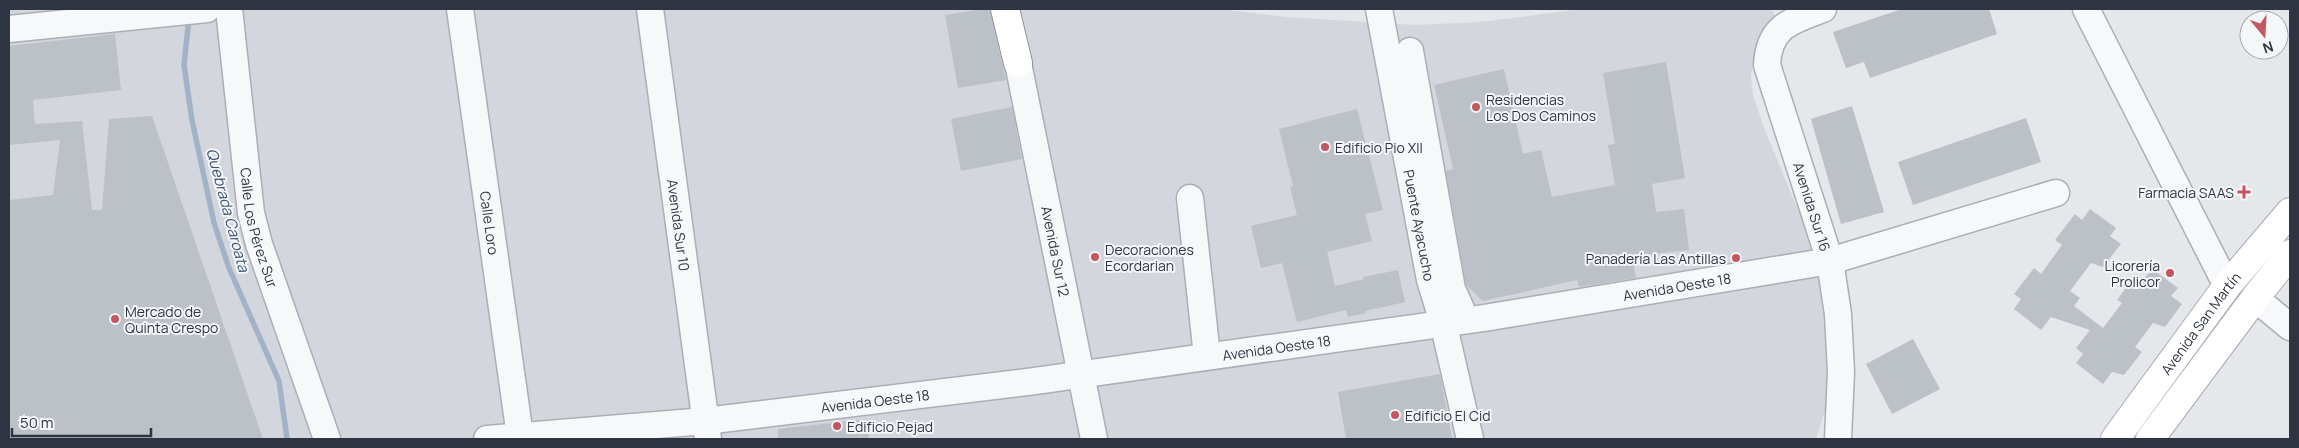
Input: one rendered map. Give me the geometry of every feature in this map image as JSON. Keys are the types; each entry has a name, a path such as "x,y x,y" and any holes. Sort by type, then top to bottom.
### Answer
{"main road":[{"path":"1005,9 1018,63"},
{"name":"Avenida San Martín","path":"2115,439 2227,286 2290,212"},
{"name":"Avenida San Martín","path":"2150,439 2290,254"}],"street":[{"path":"9,28 71,15 167,14 206,9"},
{"name":"Calle Los Pérez Sur","path":"229,9 251,213 259,244 327,439"},
{"name":"Calle Loro","path":"460,9 520,436"},
{"name":"Avenida Sur 10","path":"650,9 707,430"},
{"name":"Puente Ayacucho","path":"1379,9 1430,280 1455,321"},
{"name":"Avenida Sur 16","path":"1823,9 1796,19 1782,28 1774,37 1768,49 1767,65 1830,260 1838,314 1841,372 1838,439"},
{"path":"2086,9 2227,286"},
{"path":"1410,51 1452,289 1470,439"},
{"name":"Avenida Sur 12","path":"1018,63 1094,439"},
{"name":"Avenida Oeste 18","path":"487,439 520,436 707,430 1455,321 1830,260 2056,193"},
{"path":"1190,198 1207,356"},
{"path":"2255,298 2290,327"}],"shaded area":[{"path":"9,9 1220,9 1286,17 1415,25 1480,22 1582,9 1772,9 1775,17 1769,25 1753,64 1751,77 1753,95 1764,128 1806,229 1822,277 1838,370 1816,439 9,439"}],"building":[{"path":"990,9 1006,80 958,88 945,15"},
{"path":"1902,9 1989,9 1997,34 1870,78 1864,62 1846,68 1833,32"},
{"name":"Mercado de Quinta Crespo","path":"115,34 121,90 33,100 35,124 82,121 92,210 102,210 109,119 152,116 263,439 9,439 9,200 53,195 60,140 9,145 9,46"},
{"path":"1666,62 1685,178 1652,184 1656,212 1684,209 1689,250 1632,256 1636,278 1579,287 1577,280 1483,301 1466,285 1446,171 1453,169 1434,85 1504,69 1523,154 1541,150 1552,197 1615,185 1608,145 1615,144 1603,73"},
{"path":"1852,106 1884,212 1841,224 1811,119"},
{"path":"1012,107 1022,159 961,171 951,119"},
{"path":"1357,109 1383,210 1365,214 1372,241 1327,252 1335,286 1364,279 1363,277 1398,270 1405,302 1348,317 1346,310 1297,322 1282,263 1261,268 1251,226 1297,215 1290,187 1293,186 1279,129"},
{"path":"2026,118 2041,162 1913,205 1898,162"},
{"path":"2090,209 2116,228 2110,236 2121,244 2103,267 2091,263 2070,291 2080,298 2074,306 2103,328 2122,303 2117,300 2136,274 2144,279 2152,269 2178,288 2171,296 2182,304 2165,327 2153,323 2135,347 2142,352 2124,375 2112,372 2103,384 2076,363 2083,354 2076,348 2090,330 2051,317 2041,330 2014,309 2021,299 2014,294 2034,268 2041,274 2062,245 2055,240 2075,214 2082,220"},
{"path":"1913,339 1940,389 1892,414 1866,364"},
{"name":"Edificio El Cid","path":"1440,374 1452,439 1346,439 1338,392"},
{"name":"Edificio Pejad","path":"867,419 869,439 778,439 778,429"}],"waterway":[{"name":"Quebrada Caroata","path":"189,18 184,65 192,120 214,223 229,268 279,381 287,439"}],"place":[{"name":"Residencias Los Dos Caminos","path":"1476,107"},
{"name":"Edificio Pio XII","path":"1325,147"},
{"name":"Farmacia SAAS","path":"2244,192"},
{"name":"Decoraciones Ecordarian","path":"1095,257"},
{"name":"Panadería Las Antillas","path":"1736,258"},
{"name":"Licorería Prolicor","path":"2170,273"},
{"name":"Mercado de Quinta Crespo","path":"115,319"},
{"name":"Edificio El Cid","path":"1395,415"},
{"name":"Edificio Pejad","path":"837,426"}]}
